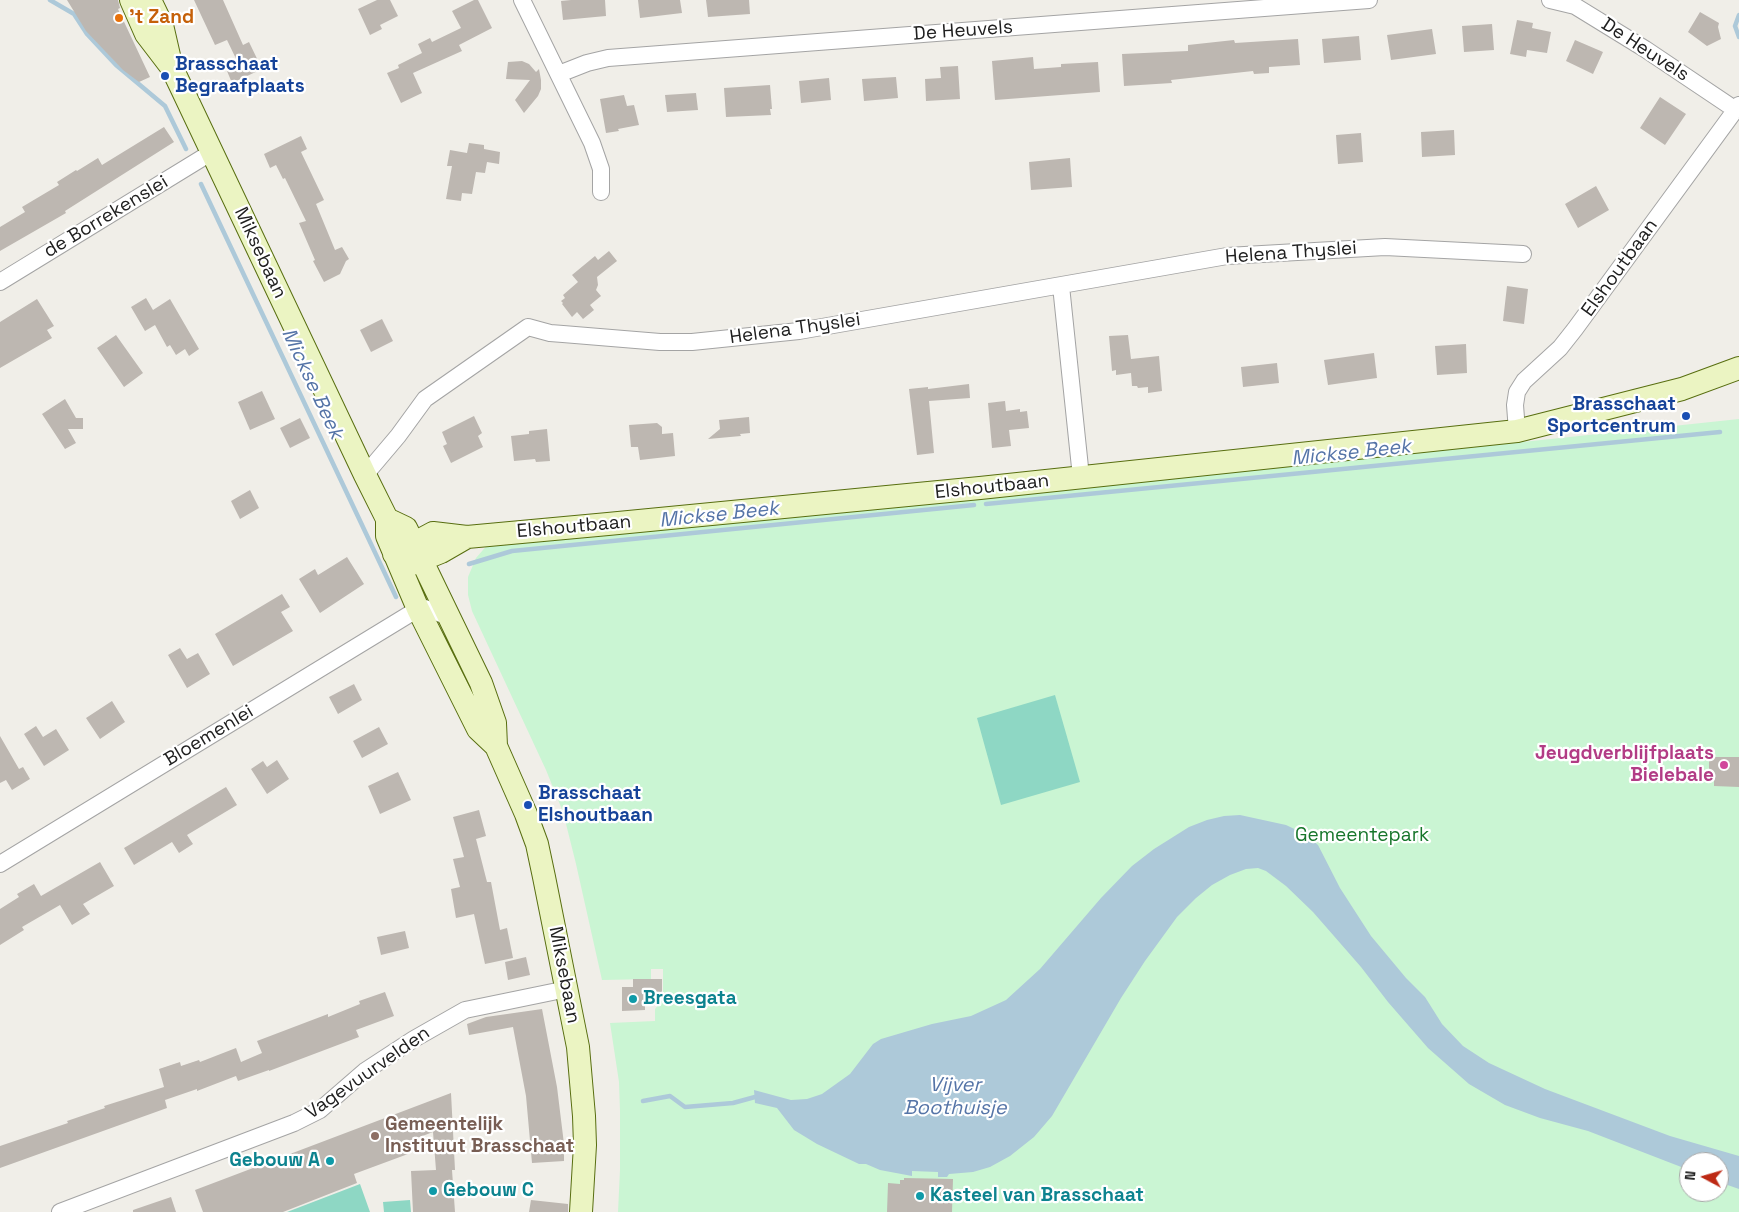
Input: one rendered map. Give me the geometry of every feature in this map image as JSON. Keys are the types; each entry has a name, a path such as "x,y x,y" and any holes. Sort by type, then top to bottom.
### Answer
{"main road":[{"name":"Miksebaan","path":"141,2 146,34 172,68 364,476 387,519 387,536 408,556 449,617 481,683 486,726"},
{"name":"Elshoutbaan","path":"408,556 441,552 468,537 1081,478 1517,431 1682,389 1739,368"},
{"name":"Elshoutbaan","path":"1517,431 1546,433 1588,427 1648,412 1739,384"},
{"name":"Miksebaan","path":"408,556 418,608 486,726 526,814 537,844 578,1047 585,1145 581,1212"}],"street":[{"path":"522,0 592,144 601,169 601,192"},
{"name":"De Heuvels","path":"559,74 587,63 608,58 1369,0"},
{"name":"De Heuvels","path":"1550,0 1575,6 1737,107"},
{"name":"Elshoutbaan","path":"1517,431 1515,405 1517,392 1524,381 1560,348 1575,329 1737,107"},
{"name":"de Borrekenslei","path":"0,282 212,152"},
{"name":"Helena Thyslei","path":"364,476 425,400 528,327 557,334 660,342 692,342 800,331 1227,256 1385,247 1523,254"},
{"path":"1061,286 1081,478"},
{"path":"418,608 425,608 449,617"},
{"name":"Bloemenlei","path":"0,864 418,608"},
{"name":"Vagevuurvelden","path":"60,1212 294,1123 320,1110 365,1071 414,1039 465,1010 567,989"}],"green space":[{"name":"Gemeentepark","path":"1739,419 1739,1212 618,1212 620,1170 619,1082 610,1023 655,1021 655,1009 663,999 663,969 651,969 651,979 602,980 563,812 546,770 472,611 468,595 468,577 476,558 489,543 1419,453"},
{"path":"1055,695 1080,782 1001,805 977,718"},
{"path":"360,1184 370,1212 287,1212"},
{"path":"410,1200 411,1212 384,1212 383,1202"}],"water":[{"name":"Vijver Boothuisje","path":"1240,815 1286,825 1305,834 1318,845 1340,888 1371,936 1406,978 1425,997 1442,1024 1463,1046 1489,1063 1545,1089 1670,1136 1725,1152 1679,1152 1679,1166 1588,1131 1540,1118 1505,1105 1469,1084 1428,1048 1313,912 1286,886 1266,871 1258,868 1246,869 1212,885 1177,917 1121,998 1052,1116 1034,1137 1010,1156 990,1167 973,1172 949,1174 947,1177 938,1177 938,1172 912,1171 912,1176 880,1170 866,1164 859,1164 817,1144 794,1130 777,1108 755,1103 754,1090 791,1100 807,1099 822,1094 850,1074 873,1044 881,1039 932,1024 971,1016 1006,1000 1040,969 1101,898 1132,866 1154,849 1189,827 1224,816"},
{"name":"Vijver Boothuisje","path":"1729,1153 1739,1156 1739,1189 1729,1186"}],"building":[{"path":"67,0 118,0 120,8 118,9 150,77 139,82 123,70 86,31"},
{"path":"194,0 223,0 243,45 249,42 262,69 232,83 227,71 239,65 227,40 215,45"},
{"path":"377,0 390,0 398,16 380,25 382,29 370,35 358,9"},
{"path":"474,0 478,0 492,28 459,45 462,51 413,73 422,93 401,103 387,73 399,68 398,65 422,53 418,44 430,38 432,42 461,28 452,11"},
{"path":"605,0 606,16 563,20 561,1"},
{"path":"638,0 680,0 682,13 640,18"},
{"path":"706,0 749,0 750,14 708,17"},
{"path":"1700,12 1719,23 1721,39 1707,46 1688,32"},
{"path":"1517,20 1533,23 1532,28 1551,32 1547,53 1527,50 1526,57 1510,54"},
{"path":"1492,24 1494,50 1464,52 1462,26"},
{"path":"1432,29 1436,54 1391,60 1387,35"},
{"path":"1359,36 1361,60 1324,63 1322,39"},
{"path":"1298,39 1300,65 1269,67 1269,73 1254,74 1253,71 1171,80 1172,83 1124,86 1122,54 1188,51 1188,45 1234,40 1235,43"},
{"path":"1575,40 1603,52 1593,74 1566,61"},
{"path":"1033,57 1034,69 1061,67 1061,64 1098,62 1100,92 995,100 992,61"},
{"path":"522,61 529,64 536,72 539,69 541,80 541,89 538,96 524,113 515,100 530,80 506,79 508,62"},
{"path":"958,66 960,99 926,101 925,79 941,78 940,67"},
{"path":"896,77 898,98 864,101 862,79"},
{"path":"829,78 831,100 801,103 799,81"},
{"path":"770,85 771,115 726,117 724,88"},
{"path":"696,93 698,110 667,112 665,95"},
{"path":"624,95 627,106 634,105 639,125 606,133 600,99"},
{"path":"1660,97 1686,114 1665,145 1640,128"},
{"path":"164,127 174,142 65,211 66,213 0,251 0,227 25,212 22,207 59,185 57,182 76,170 98,158 102,165"},
{"path":"1454,130 1455,155 1422,157 1421,132"},
{"path":"1361,133 1363,162 1338,164 1336,135"},
{"path":"301,136 307,149 301,152 324,200 316,204 335,250 342,247 349,259 346,261 340,274 324,282 313,261 315,260 299,223 306,221 285,178 283,179 276,165 270,168 264,154"},
{"path":"469,143 484,145 484,149 500,152 499,164 487,162 485,173 476,172 472,194 462,193 461,201 446,199 452,166 447,166 450,150 467,153"},
{"path":"1070,158 1072,187 1031,190 1029,162"},
{"path":"1596,186 1609,210 1578,228 1565,204"},
{"path":"609,251 617,261 597,277 598,285 596,290 601,296 590,305 594,310 583,319 577,312 572,317 561,301 565,298 563,295 578,282 572,275 595,256 598,260"},
{"path":"1507,286 1528,289 1524,324 1503,321"},
{"path":"146,298 153,310 170,299 199,349 189,356 185,349 176,355 170,345 167,347 155,325 145,331 131,307"},
{"path":"37,299 54,326 47,330 52,338 0,368 0,322"},
{"path":"382,319 393,341 371,352 360,330"},
{"path":"116,335 143,373 124,387 97,348"},
{"path":"1128,335 1131,359 1159,356 1162,391 1148,393 1148,387 1138,388 1137,386 1132,386 1131,373 1116,375 1116,370 1112,371 1109,336"},
{"path":"1466,344 1467,373 1437,375 1435,346"},
{"path":"1374,353 1377,378 1328,385 1324,360"},
{"path":"1277,363 1279,383 1243,387 1241,367"},
{"path":"969,384 970,398 929,401 934,453 917,455 909,389 928,387 928,389"},
{"path":"262,391 275,419 250,430 238,402"},
{"path":"65,399 76,418 83,418 83,429 68,429 76,443 65,449 42,414"},
{"path":"1005,401 1006,411 1020,409 1020,412 1027,411 1029,428 1009,430 1011,446 992,448 988,403"},
{"path":"474,416 482,433 478,436 483,447 451,463 443,446 447,444 442,432"},
{"path":"749,417 750,433 740,434 741,436 708,439 720,429 719,420"},
{"path":"300,418 310,438 290,448 280,428"},
{"path":"657,423 662,427 662,434 673,433 675,456 640,460 638,447 631,447 629,425"},
{"path":"547,429 550,461 536,462 535,459 514,461 511,436"},
{"path":"250,490 259,508 240,519 231,501"},
{"path":"347,557 364,584 320,613 299,579 315,569 318,575"},
{"path":"282,594 290,607 281,612 293,631 233,666 215,634"},
{"path":"180,648 187,659 198,653 210,674 187,688 168,655"},
{"path":"354,684 362,700 338,714 329,697"},
{"path":"112,701 125,722 100,739 86,718"},
{"path":"36,726 43,737 56,729 69,750 44,766 24,734"},
{"path":"379,727 388,744 362,758 353,741"},
{"path":"0,736 19,769 23,767 30,779 12,790 6,780 0,783"},
{"name":"Jeugdverblijfplaats Bielebale","path":"1709,757 1739,757 1739,787 1714,786 1714,772 1709,772"},
{"path":"277,760 289,779 267,794 251,769 263,761 267,767"},
{"path":"398,772 411,800 380,814 368,786"},
{"path":"226,787 237,805 187,835 193,844 179,853 172,842 134,865 124,848"},
{"path":"479,810 486,836 476,839 487,882 491,882 500,930 507,928 513,958 485,964 474,914 456,918 451,889 460,887 453,859 464,857 453,817"},
{"path":"100,862 114,886 83,904 90,914 72,925 60,905 22,927 24,930 0,945 0,909 19,897 17,894 34,884 41,896"},
{"path":"405,931 409,948 381,955 377,937"},
{"path":"526,957 530,975 508,980 505,962"},
{"name":"Breesgata","path":"633,979 662,979 662,999 645,999 645,1010 622,1011 622,987 633,987"},
{"path":"385,992 394,1016 356,1030 359,1037 269,1071 238,1081 236,1076 197,1091 197,1089 165,1100 167,1108 0,1168 0,1146 68,1123 67,1121 105,1108 104,1106 164,1087 159,1069 180,1062 181,1066 199,1060 200,1062 236,1048 241,1062 262,1053 257,1041 328,1014 328,1017 360,1004 359,1001"},
{"path":"542,1009 557,1087 564,1144 564,1161 532,1163 526,1096 513,1027 469,1035 467,1024 486,1017"},
{"name":"Gebouw A","path":"451,1093 455,1170 452,1170 455,1212 413,1212 411,1171 436,1170 433,1132 404,1143 408,1154 354,1174 357,1183 283,1212 203,1212 195,1190"},
{"name":"Kasteel van Brasschaat","path":"904,1178 953,1179 952,1212 887,1212 888,1183 900,1184 900,1180 904,1180"},
{"path":"171,1197 176,1212 133,1212 133,1210"},
{"path":"531,1200 568,1204 568,1212 529,1212"}],"waterway":[{"name":"Mickse Beek","path":"50,0 74,14 87,34 116,65 165,106 186,149"},
{"path":"1739,15 1735,26 1739,37"},
{"name":"Mickse Beek","path":"201,184 396,597"},
{"name":"Mickse Beek","path":"986,504 1720,432"},
{"name":"Mickse Beek","path":"469,564 512,551 974,505"},
{"path":"643,1101 670,1096 685,1107 733,1103 755,1097"}],"place":[{"name":"'t Zand","path":"119,18"},
{"name":"Brasschaat Begraafplaats","path":"165,76"},
{"name":"Brasschaat Sportcentrum","path":"1686,416"},
{"name":"Jeugdverblijfplaats Bielebale","path":"1724,765"},
{"name":"Brasschaat Elshoutbaan","path":"528,805"},
{"name":"Breesgata","path":"633,999"},
{"name":"Gemeentelijk Instituut Brasschaat","path":"375,1136"},
{"name":"Gebouw A","path":"330,1161"},
{"name":"Gebouw C","path":"433,1191"},
{"name":"Kasteel van Brasschaat","path":"920,1196"}]}
